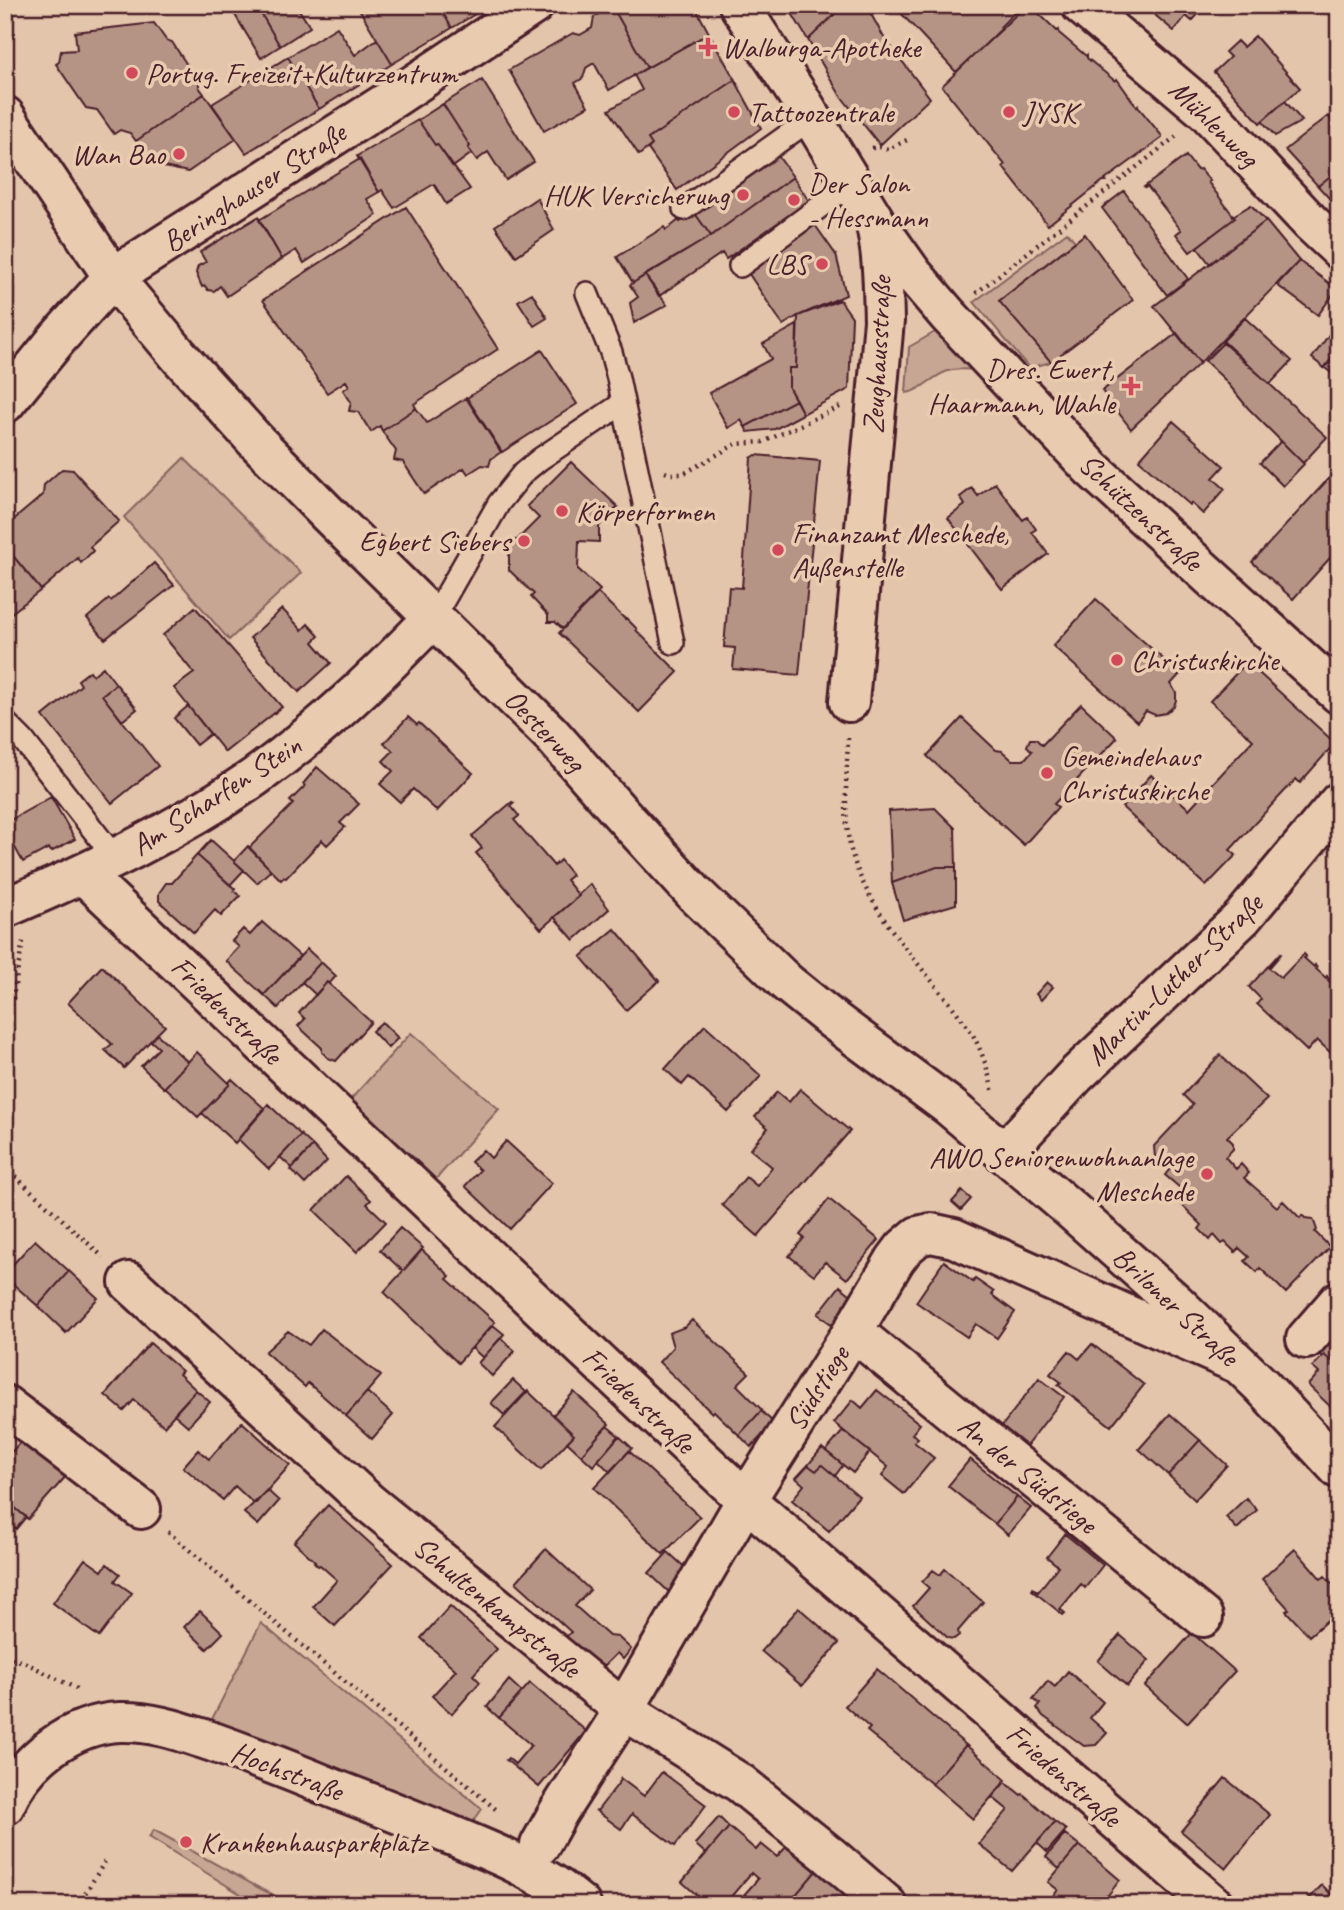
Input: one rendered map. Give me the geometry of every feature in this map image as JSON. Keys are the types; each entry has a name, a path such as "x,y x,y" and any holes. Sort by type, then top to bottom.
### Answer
{"street":[{"name":"Beringhauser Straße","path":"5,403 113,277 534,5"},
{"name":"Zeughausstraße","path":"739,5 875,221 882,261 884,321 849,702"},
{"name":"Mühlenweg","path":"1081,5 1207,112 1311,223 1339,249"},
{"name":"Oesterweg","path":"5,116 113,277 256,441 551,734 647,842 742,941 787,983 948,1106 1004,1153"},
{"name":"Schützenstraße","path":"875,221 905,264 947,314 1093,470 1339,694"},
{"name":"Am Scharfen Stein","path":"17,903 100,866 188,819 256,776 342,708 433,617"},
{"name":"Martin-Luther-Straße","path":"1004,1153 1075,1076 1242,918 1339,802"},
{"name":"Friedenstraße","path":"100,866 516,1284 746,1500 1214,1905"},
{"name":"Briloner Straße","path":"1004,1153 1175,1302 1241,1365 1339,1469"},
{"name":"Südstiege","path":"540,1845 624,1710 746,1500 904,1248 918,1236 930,1233 954,1238 1241,1365"},
{"name":"Schultenkampstraße","path":"129,1282 368,1502 624,1710 740,1783 887,1905"},
{"path":"1306,1339 1339,1301"},
{"name":"An der Südstiege","path":"853,1331 1203,1618"},
{"path":"5,1405 141,1509"},
{"name":"Hochstraße","path":"5,1805 31,1765 57,1744 79,1733 100,1725 119,1722 163,1726 248,1754 491,1851 538,1874 581,1905"}],"lane":[{"path":"684,208 812,118"},
{"path":"740,267 852,183"},
{"path":"587,293 611,352 673,643"},
{"path":"433,617 511,486 540,459 623,403"},
{"path":"5,722 23,740 100,866"}],"path":[{"path":"947,314 1207,112"},
{"path":"1020,248 1025,254"},
{"path":"683,474 736,444 763,442 842,407 877,398"},
{"path":"849,702 846,810 849,838 857,865 869,894 886,920 965,1023 982,1053 990,1075 1004,1153"},
{"path":"5,1040 17,903"},
{"path":"5,1167 129,1282"},
{"path":"141,1509 459,1780 540,1845"},
{"path":"5,1656 26,1663 84,1692"},
{"path":"78,1905 107,1858"}],"shaded area":[{"path":"1067,232 1075,241 999,301 1051,362 1029,368 974,302"},
{"path":"944,327 981,370 959,369 946,372 906,393 909,347"},
{"path":"184,458 301,573 229,640 124,517"},
{"path":"411,1033 499,1109 436,1179 351,1099"},
{"path":"261,1623 482,1809 466,1832 209,1725"},
{"path":"154,1830 290,1905 258,1905 149,1837"}],"building":[{"path":"229,5 256,5 280,46 261,58"},
{"path":"256,5 296,5 310,27 280,46"},
{"path":"364,5 438,5 452,28 392,64 359,9"},
{"path":"438,5 490,5 452,28"},
{"path":"694,5 709,33 647,68 612,6"},
{"path":"787,5 844,5 808,40"},
{"path":"844,5 866,5 883,36 930,98 880,145 840,95 808,40"},
{"path":"902,5 1022,5 1000,27 1002,29 956,72 898,10"},
{"path":"1026,5 1030,5 1115,81 1117,79 1162,136 1048,225 1003,167 1005,165 942,86"},
{"path":"1143,5 1195,5 1202,10 1192,21 1186,16 1174,31"},
{"path":"612,6 647,68 609,90 594,63 586,68 583,78 575,83 588,106 544,131 509,70 573,33 580,35 592,28 594,17"},
{"path":"154,23 166,40 172,42 204,94 136,141 130,133 120,130 114,134 97,110 86,108 56,64 61,51 77,50 75,32"},
{"path":"337,27 355,55 377,39 392,64 319,109 288,57"},
{"path":"709,33 735,80 648,139 652,145 639,155 609,110 642,90 634,75"},
{"path":"1255,36 1300,88 1260,123 1214,72 1230,57 1225,52 1237,41 1243,47"},
{"path":"288,57 319,109 246,153 212,104"},
{"path":"482,80 534,162 506,180 488,152 477,160 443,104"},
{"path":"735,80 761,128 677,190 648,149 652,145 648,139"},
{"path":"204,94 236,139 188,172 159,166 155,159 146,158 136,141"},
{"path":"1285,101 1302,121 1275,136 1262,121"},
{"path":"443,104 472,153 453,167 418,120"},
{"path":"1328,116 1339,128 1339,169 1318,186 1285,150"},
{"path":"418,120 470,189 446,204 434,184 394,208 382,190 379,192 357,156"},
{"name":"HUK Versicherung","path":"776,153 793,177 711,236 694,212"},
{"path":"1186,156 1210,181 1208,182 1235,218 1190,252 1176,234 1181,230 1147,186 1144,187"},
{"path":"360,159 379,192 367,199 377,215 304,263 296,250 282,259 259,220"},
{"path":"1339,169 1339,209 1318,186"},
{"path":"793,177 809,201 726,259 722,253 659,296 645,275 711,236"},
{"path":"1124,191 1188,279 1167,295 1102,208"},
{"path":"537,198 554,230 516,256 495,226"},
{"path":"1251,205 1266,221 1210,264 1197,247 1235,218 1233,216"},
{"path":"406,207 498,349 414,404 416,408 382,431 380,426 371,432 358,412 349,411 351,402 343,390 349,386 346,381 327,393 263,300"},
{"path":"694,212 711,236 633,283 617,257 664,227 666,230"},
{"path":"258,217 282,259 227,296 220,286 214,291 202,287 196,273 198,266 206,262 200,252"},
{"path":"1266,221 1299,261 1200,363 1154,306"},
{"path":"815,225 836,255 846,295 783,325 747,271"},
{"path":"1085,234 1133,300 1051,362 999,301"},
{"path":"1299,261 1337,289 1318,315 1277,285"},
{"path":"645,275 667,305 634,323 630,303 638,297 630,285"},
{"path":"532,293 547,318 534,326 518,301"},
{"path":"840,300 852,317 849,389 803,414 789,388 789,368 796,368 798,316"},
{"path":"1245,318 1292,361 1270,384 1222,342"},
{"path":"797,325 796,368 789,368 789,388 796,400 745,427 741,420 728,428 709,393 771,359 763,344"},
{"path":"1331,332 1339,338 1339,349 1324,368 1312,358"},
{"path":"1177,333 1200,363 1131,429 1102,391"},
{"path":"1224,342 1327,437 1303,463 1205,361"},
{"path":"542,350 577,404 502,452 467,398"},
{"path":"1339,350 1339,377 1338,378 1325,368"},
{"path":"466,398 501,452 491,459 489,466 482,465 468,474 464,468 424,494 403,462 394,460 396,451 382,431 416,408 427,423"},
{"path":"796,400 803,414 775,429 748,432 745,427"},
{"path":"1173,421 1224,466 1213,478 1225,489 1203,514 1139,460"},
{"path":"1281,441 1304,464 1283,486 1260,463"},
{"name":"Finanzamt Meschede, Außenstelle","path":"756,455 820,461 799,675 733,669 735,648 724,647 729,587 742,588 751,458"},
{"path":"571,462 618,507 599,526 599,542 579,541 578,569 600,590 563,629 555,622 548,622 548,615 531,597 534,594 509,570 509,540 517,540 539,518 527,506"},
{"path":"62,469 73,470 119,521 90,547 93,551 81,563 78,558 41,590 5,546 5,527 43,495 44,485"},
{"path":"1332,475 1339,481 1339,548 1293,599 1252,562"},
{"path":"995,483 1023,520 1027,517 1036,529 1032,532 1048,554 1002,589 948,518 965,505 960,497 972,488 978,496"},
{"path":"5,546 41,590 5,618"},
{"path":"154,563 174,585 105,639 87,618"},
{"path":"598,593 678,672 639,712 559,633"},
{"name":"Christuskirche","path":"1096,599 1180,674 1171,684 1176,693 1174,706 1166,713 1155,715 1146,711 1137,722 1053,646"},
{"path":"195,607 282,707 225,752 174,688 194,673 163,635"},
{"path":"282,609 302,630 308,624 319,636 313,642 331,663 299,692 250,638"},
{"path":"1247,662 1335,743 1300,783 1296,779 1230,850 1236,855 1206,886 1122,807 1151,775 1189,809 1253,740 1210,701"},
{"path":"103,667 116,684 102,695 158,766 112,803 43,716 81,685 78,680 90,671 93,675"},
{"path":"116,684 137,709 122,721 102,695"},
{"path":"1081,704 1117,738 1054,804 1058,807 1024,845 927,756 962,718 996,750 1002,751 1012,760 1024,760 1032,751 1027,746 1030,739 1036,739 1042,745"},
{"path":"188,706 210,734 196,745 174,718"},
{"path":"408,717 417,725 419,723 473,773 437,811 413,789 400,802 380,784 393,771 383,761 393,751 384,743"},
{"path":"317,767 359,804 340,823 345,827 327,845 322,840 281,880 249,848 293,804 290,801 305,786 303,784"},
{"path":"51,797 75,839 51,852 49,848 23,862 5,830 5,823"},
{"path":"514,803 511,806 519,816 514,820 554,866 560,860 572,875 566,880 579,896 541,929 476,853 482,848 472,836"},
{"path":"935,808 955,828 956,867 937,867 892,883 889,811"},
{"path":"211,840 244,870 230,885 197,855"},
{"path":"248,846 271,870 257,883 234,861"},
{"path":"197,855 240,896 221,916 215,910 194,933 159,901 159,893 166,883 172,883"},
{"path":"937,867 956,867 956,904 903,920 892,883"},
{"path":"590,884 609,909 574,940 554,917"},
{"path":"262,922 300,956 264,995 226,961 239,947 232,941 243,929 250,935"},
{"path":"615,929 659,981 626,1010 581,957"},
{"path":"307,949 321,962 278,1008 264,995"},
{"path":"1280,953 1269,968 1281,978 1304,954 1304,958 1339,988 1339,1042 1330,1052 1317,1040 1307,1051 1257,1004 1261,999 1249,987"},
{"path":"321,962 336,976 316,995 302,982"},
{"path":"102,966 165,1026 124,1068 105,1050 112,1044 68,1003"},
{"path":"327,982 371,1022 336,1061 328,1058 322,1048 298,1026 305,1019 299,1013"},
{"path":"1047,982 1053,987 1041,1000 1036,994"},
{"path":"382,1022 398,1038 388,1048 372,1031"},
{"path":"705,1025 761,1076 728,1112 689,1077 682,1085 665,1069"},
{"path":"157,1034 188,1062 164,1088 141,1066 159,1048 151,1041"},
{"path":"197,1052 230,1084 198,1117 165,1087"},
{"name":"AWO Seniorenwohnanlage Meschede","path":"1220,1055 1267,1099 1227,1137 1233,1143 1233,1149 1225,1157 1236,1169 1241,1164 1249,1173 1244,1178 1277,1207 1283,1201 1300,1218 1302,1215 1313,1219 1317,1230 1315,1232 1330,1247 1286,1293 1260,1268 1257,1272 1245,1261 1249,1257 1239,1248 1235,1252 1214,1235 1210,1240 1199,1229 1202,1225 1180,1203 1191,1192 1184,1184 1180,1188 1165,1175 1169,1170 1155,1157 1154,1146 1193,1105 1183,1095"},
{"path":"232,1079 265,1109 235,1143 202,1113"},
{"path":"800,1089 850,1131 758,1236 722,1205 746,1177 757,1186 772,1167 750,1149 768,1128 755,1117 777,1092 789,1102"},
{"path":"268,1104 301,1135 269,1169 238,1139"},
{"path":"301,1135 313,1146 292,1168 280,1157"},
{"path":"506,1141 552,1183 510,1229 465,1186 480,1170 471,1162 483,1150 491,1158"},
{"path":"313,1146 327,1161 305,1184 291,1170"},
{"path":"346,1176 371,1200 367,1204 386,1222 357,1252 314,1210"},
{"path":"962,1191 971,1199 961,1210 952,1202"},
{"path":"829,1199 879,1240 847,1279 825,1262 814,1275 789,1256 804,1238 800,1235"},
{"path":"400,1228 423,1248 403,1271 380,1250"},
{"path":"35,1240 69,1271 38,1306 5,1277 5,1273"},
{"path":"422,1250 450,1276 447,1279 495,1322 458,1363 384,1292"},
{"path":"944,1261 973,1282 975,1279 994,1292 992,1295 1015,1312 997,1338 976,1324 967,1337 916,1302"},
{"path":"69,1271 98,1298 66,1333 38,1306"},
{"path":"840,1286 856,1299 834,1326 818,1314"},
{"path":"692,1320 749,1373 737,1385 762,1410 739,1435 659,1362 673,1347 669,1333 685,1327"},
{"path":"493,1325 504,1334 483,1358 472,1348"},
{"path":"322,1329 381,1376 346,1416 308,1383 305,1387 265,1352 288,1331 309,1345"},
{"path":"1331,1332 1339,1340 1339,1353 1331,1361 1314,1349"},
{"path":"501,1338 515,1351 492,1376 478,1363"},
{"path":"150,1343 182,1371 179,1374 196,1390 164,1426 134,1400 124,1411 105,1395"},
{"path":"1092,1344 1144,1385 1111,1426 1058,1385 1061,1382 1050,1374 1069,1351 1079,1359"},
{"path":"1339,1353 1339,1415 1308,1385 1319,1373 1312,1367 1324,1355 1331,1361"},
{"path":"1039,1378 1064,1397 1020,1454 995,1435"},
{"path":"513,1380 526,1392 504,1415 491,1403"},
{"path":"196,1390 210,1402 188,1426 174,1414"},
{"path":"877,1390 920,1424 912,1434 918,1438 914,1442 934,1458 904,1494 882,1476 888,1467 834,1423 853,1400 862,1408"},
{"path":"528,1391 574,1435 541,1470 495,1427"},
{"path":"367,1392 393,1415 372,1439 346,1416"},
{"path":"574,1392 609,1424 581,1455 567,1442 574,1435 553,1415"},
{"path":"761,1411 774,1423 751,1447 739,1435"},
{"path":"1170,1414 1200,1440 1168,1475 1139,1449"},
{"path":"242,1422 290,1465 256,1503 235,1486 223,1500 183,1467 198,1450 209,1459"},
{"path":"607,1426 619,1436 593,1466 581,1455"},
{"path":"843,1431 870,1452 853,1473 826,1451"},
{"path":"619,1436 632,1448 610,1472 598,1460"},
{"path":"24,1438 67,1475 28,1519 5,1499 5,1459"},
{"path":"1200,1440 1227,1465 1195,1500 1168,1475"},
{"path":"822,1448 843,1465 835,1476 822,1465 816,1471 808,1465"},
{"path":"629,1451 700,1517 663,1554 594,1488"},
{"path":"970,1459 1017,1497 995,1524 948,1486"},
{"path":"808,1465 816,1471 822,1465 859,1496 829,1531 792,1500 804,1485 796,1478"},
{"path":"267,1490 279,1501 258,1525 244,1513"},
{"path":"1017,1497 1031,1508 1008,1535 995,1524"},
{"path":"1246,1498 1257,1510 1237,1529 1226,1517"},
{"path":"5,1500 26,1517 16,1529 5,1520"},
{"path":"328,1505 393,1564 335,1626 313,1607 337,1580 294,1542"},
{"path":"1065,1534 1103,1565 1085,1588 1081,1584 1060,1609 1065,1613 1063,1615 1032,1590 1033,1588 1038,1592 1058,1566 1047,1557"},
{"path":"546,1549 590,1590 575,1606 609,1636 618,1637 631,1649 623,1659 617,1653 602,1668 587,1654 583,1658 563,1640 571,1632 516,1582"},
{"path":"1295,1549 1321,1579 1325,1576 1339,1591 1339,1610 1309,1636 1262,1579"},
{"path":"668,1552 691,1573 671,1594 649,1573"},
{"path":"85,1559 102,1571 107,1564 120,1574 115,1581 132,1593 99,1637 53,1603"},
{"path":"945,1569 983,1602 954,1639 948,1638 913,1606 929,1588 922,1582 933,1570 940,1575"},
{"path":"450,1606 497,1649 473,1675 480,1682 452,1714 432,1696 456,1670 421,1638"},
{"path":"799,1608 839,1643 802,1686 761,1651"},
{"path":"200,1611 223,1633 207,1649 184,1627"},
{"path":"1192,1633 1235,1671 1187,1723 1145,1686"},
{"path":"1120,1635 1149,1660 1127,1686 1098,1661"},
{"path":"877,1669 966,1745 932,1784 867,1731 870,1728 845,1706"},
{"path":"1068,1671 1103,1702 1090,1718 1107,1733 1096,1745 1084,1746 1073,1738 1043,1716 1037,1708 1040,1704 1033,1699 1048,1681 1055,1687"},
{"path":"509,1680 522,1692 499,1718 487,1707"},
{"path":"530,1683 586,1731 539,1787 506,1760 508,1758 515,1764 531,1745 499,1718"},
{"path":"966,1745 1006,1780 973,1819 932,1784"},
{"path":"662,1772 706,1805 675,1846 632,1814 621,1829 595,1810 597,1811 620,1778 644,1796"},
{"path":"1225,1778 1270,1815 1226,1869 1181,1831"},
{"path":"1005,1782 1055,1822 1012,1871 979,1844 1008,1810 992,1797"},
{"path":"719,1817 729,1827 706,1854 695,1844"},
{"path":"1055,1822 1066,1830 1047,1852 1037,1843"},
{"path":"729,1827 756,1850 761,1844 777,1857 788,1845 817,1870 787,1905 762,1905 759,1902 756,1905 746,1896 743,1899 758,1879 751,1873 724,1905 708,1905 682,1882"},
{"path":"1065,1834 1079,1845 1059,1869 1046,1857"},
{"path":"1079,1845 1120,1880 1100,1905 1064,1905 1053,1896 1058,1890 1048,1882"},
{"path":"817,1870 849,1897 842,1905 787,1905"},
{"path":"1322,1885 1339,1905 1303,1905"}],"place":[{"name":"Walburga-Apotheke","path":"708,47"},
{"name":"Portug. Freizeit+Kulturzentrum","path":"132,73"},
{"name":"Tattoozentrale","path":"734,112"},
{"name":"JYSK","path":"1009,112"},
{"name":"Wan Bao","path":"179,154"},
{"name":"HUK Versicherung","path":"743,195"},
{"name":"Der Salon - Hessmann","path":"794,200"},
{"name":"LBS","path":"822,264"},
{"name":"Dres. Ewert, Haarmann, Wahle","path":"1131,386"},
{"name":"Körperformen","path":"562,511"},
{"name":"Egbert Siebers","path":"524,541"},
{"name":"Finanzamt Meschede, Außenstelle","path":"778,550"},
{"name":"Christuskirche","path":"1117,660"},
{"name":"Gemeindehaus Christuskirche","path":"1047,773"},
{"name":"AWO Seniorenwohnanlage Meschede","path":"1207,1174"},
{"name":"Krankenhausparkplatz","path":"186,1842"}]}
